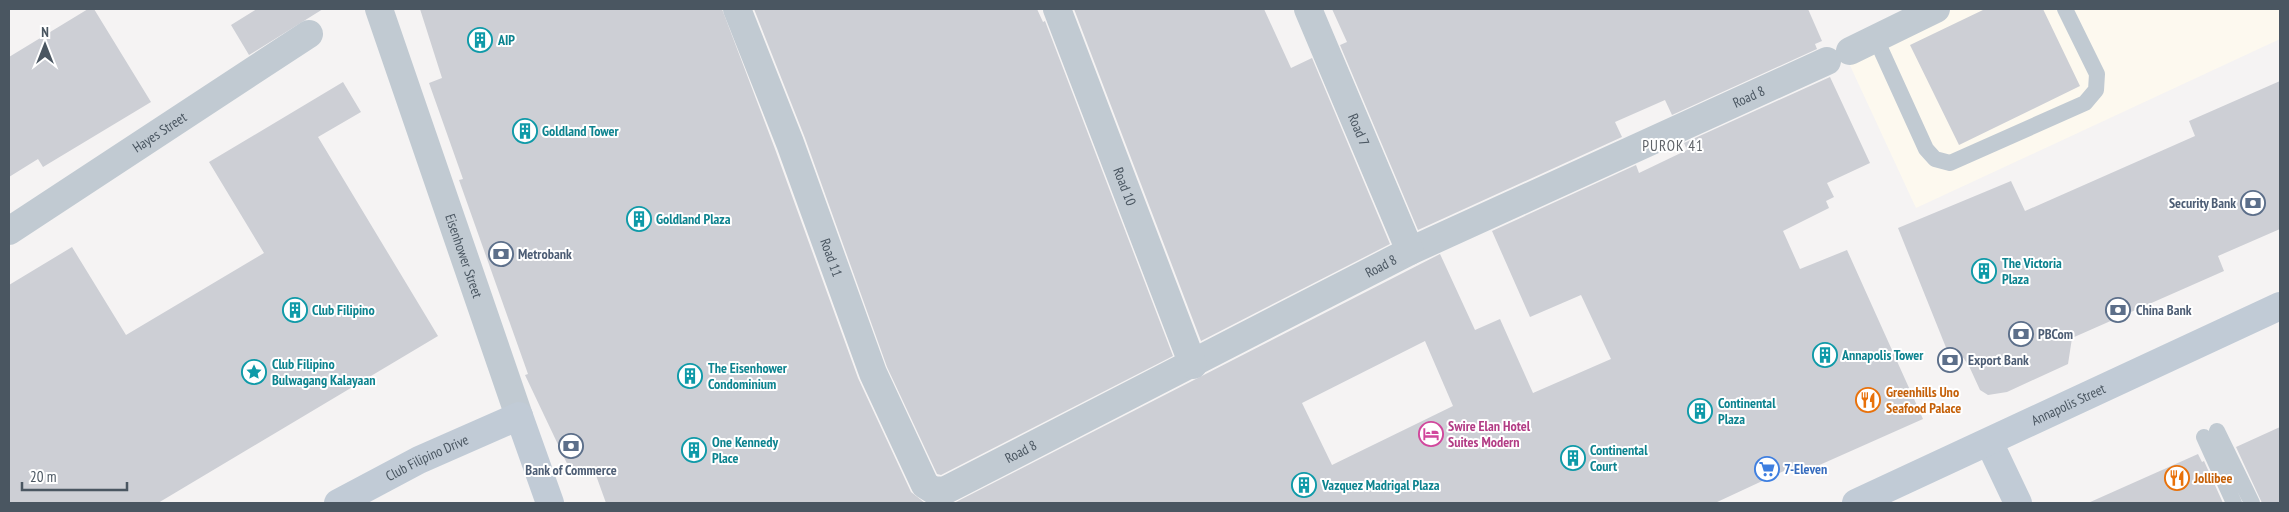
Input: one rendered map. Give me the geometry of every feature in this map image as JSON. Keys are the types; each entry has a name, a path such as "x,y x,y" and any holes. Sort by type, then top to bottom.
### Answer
{"street":[{"name":"Eisenhower Street","path":"378,9 550,503"},
{"name":"Road 11","path":"737,9 790,143 873,373 924,486 933,490 944,491"},
{"name":"Road 10","path":"1057,9 1193,365"},
{"name":"Road 7","path":"1308,9 1410,251"},
{"name":"Road 8","path":"944,491 1193,365 1410,251 1839,56 1936,9"},
{"name":"Hayes Street","path":"9,231 309,34"},
{"name":"Annapolis Street","path":"1856,503 2280,306"},
{"name":"Club Filipino Drive","path":"338,503 419,460 519,416"},
{"path":"1989,442 2018,503"}],"lane":[{"path":"1876,38 1926,149 1935,159 1950,163 2085,103 2096,90 2097,74 2066,9"},
{"path":"2234,503 2210,434 2252,503"}],"shaded area":[{"path":"1915,9 2280,9 2280,39 1916,208 1841,46"}],"building":[{"path":"88,9 94,9 151,102 43,167 38,159 9,177 9,57"},
{"path":"257,9 323,9 249,55 231,25"},
{"path":"420,9 722,9 858,378 911,492 925,503 606,503 593,467 572,474 525,375 528,374 459,180 463,179 429,83 442,78"},
{"path":"754,9 1037,9 1043,22 1045,21 1173,356 941,475 937,474 887,367 805,138"},
{"path":"1074,9 1264,9 1291,68 1312,58 1390,244 1201,341"},
{"path":"1332,9 1808,9 1822,41 1815,44 1817,49 1672,115 1665,100 1615,122 1622,137 1418,230 1340,45 1347,42"},
{"path":"1985,9 2043,9 2080,86 1959,145 1910,45"},
{"path":"1830,77 1870,163 1827,183 1834,197 1826,201 1829,208 1783,231 1800,269 1847,250 1923,419 1806,471 1803,462 1715,503 954,503 1440,254 1475,330 1500,319 1533,393 1611,359 1581,295 1530,317 1492,231 1636,165 1639,173 1687,150 1684,143","holes":["1425,341 1453,406 1332,465 1302,403"]},
{"path":"2280,81 2280,229 2218,256 2224,271 2072,338 2068,364 2007,392 1988,395 1980,390 1969,366 1962,356 1947,350 1898,228 2011,181 2025,211 2195,136 2189,121"},
{"name":"Club Filipino","path":"343,82 361,112 318,137 438,336 158,503 9,503 9,285 72,247 126,335 264,253 209,162"},
{"path":"2280,427 2280,503 2262,503 2236,447"},
{"name":"Jollibee","path":"2198,454 2202,462 2204,461 2223,503 2088,503"}],"place":[{"name":"AIP","path":"480,40"},
{"name":"Goldland Tower","path":"525,131"},
{"name":"Security Bank","path":"2253,203"},
{"name":"Goldland Plaza","path":"639,219"},
{"name":"Metrobank","path":"501,254"},
{"name":"The Victoria Plaza","path":"1984,271"},
{"name":"Club Filipino","path":"295,310"},
{"name":"China Bank","path":"2118,310"},
{"name":"PBCom","path":"2021,334"},
{"name":"Annapolis Tower","path":"1825,355"},
{"name":"Export Bank","path":"1950,360"},
{"name":"Club Filipino Bulwagang Kalayaan","path":"254,372"},
{"name":"The Eisenhower Condominium","path":"690,376"},
{"name":"Greenhills Uno Seafood Palace","path":"1868,400"},
{"name":"Continental Plaza","path":"1700,411"},
{"name":"Swire Elan Hotel Suites Modern","path":"1431,434"},
{"name":"Bank of Commerce","path":"571,446"},
{"name":"One Kennedy Place","path":"694,450"},
{"name":"Continental Court","path":"1573,458"},
{"name":"7-Eleven","path":"1767,469"},
{"name":"Jollibee","path":"2177,478"},
{"name":"Vazquez Madrigal Plaza","path":"1304,485"}],"district":[{"name":"PUROK 41","path":"1673,145"}]}
